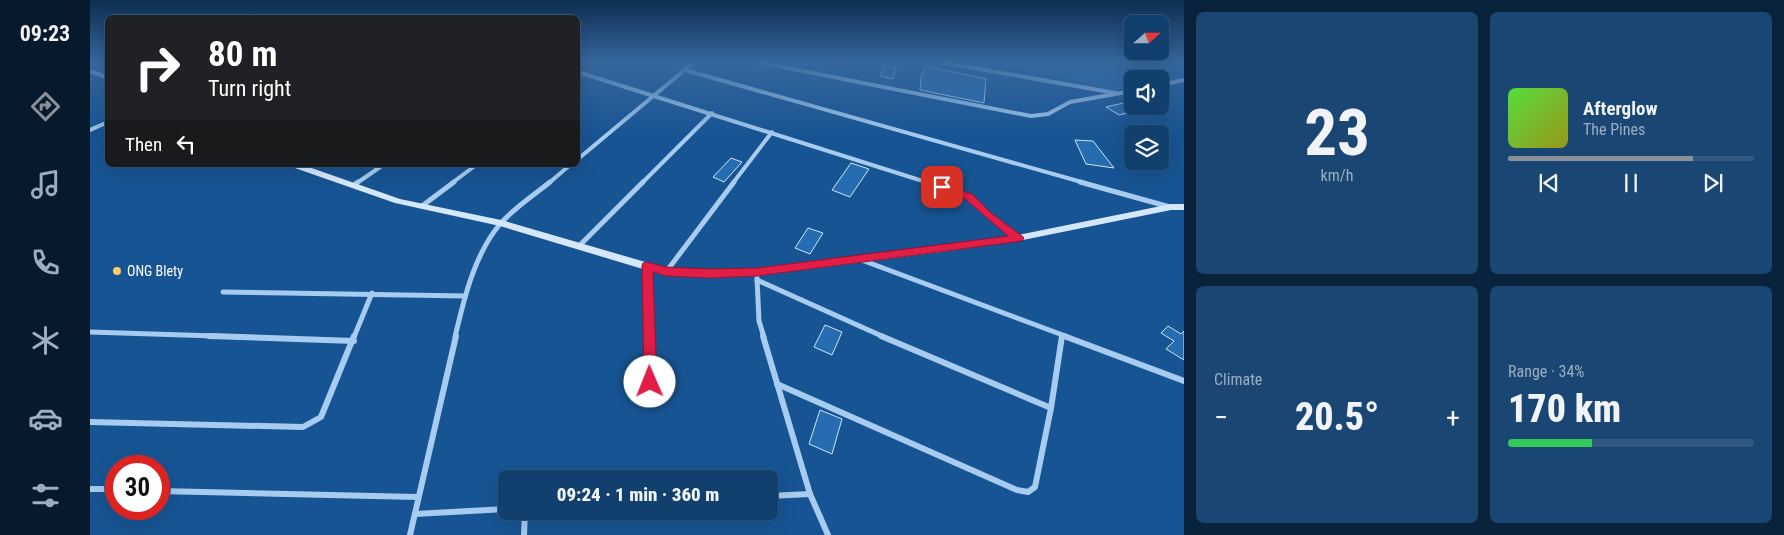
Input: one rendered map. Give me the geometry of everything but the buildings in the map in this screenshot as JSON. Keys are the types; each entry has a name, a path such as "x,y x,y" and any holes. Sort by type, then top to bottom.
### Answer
{"main road":[{"path":"302,167 398,200 501,223 666,272 710,274 757,276 857,258 1018,238 1179,206"}],"street":[{"path":"627,87 961,193 968,196 986,214 1018,238"},
{"path":"580,157 664,87"},
{"path":"747,87 1179,206"},
{"path":"884,87 1032,116 1048,114 1070,102 1124,93"},
{"path":"1081,87 1121,94"},
{"path":"579,246 712,113"},
{"path":"90,130 105,123"},
{"path":"666,272 772,132"},
{"path":"355,184 380,167"},
{"path":"422,206 473,167"},
{"path":"410,535 417,497 464,296 486,245 501,223 568,167"},
{"path":"857,258 1184,381"},
{"path":"647,266 650,382"},
{"path":"828,535 810,494 759,321 757,276 930,358 1051,408"},
{"path":"223,292 464,296"},
{"path":"90,422 303,427 321,417 354,341 372,293"},
{"path":"90,332 354,341"},
{"path":"777,384 1017,490 1028,492 1035,488 1051,408 1062,336"},
{"path":"90,489 105,490"},
{"path":"170,490 417,497"},
{"path":"778,496 810,494"},
{"path":"415,514 498,509"},
{"path":"524,535 525,520"}],"shaded area":[{"path":"1102,87 1124,87 1116,90"}],"place":[{"name":"ONG Blety","path":"117,271"}],"route":[{"path":"650,382 647,266 666,272 710,274 757,272 1018,238 986,214 968,196 942,187"}]}
